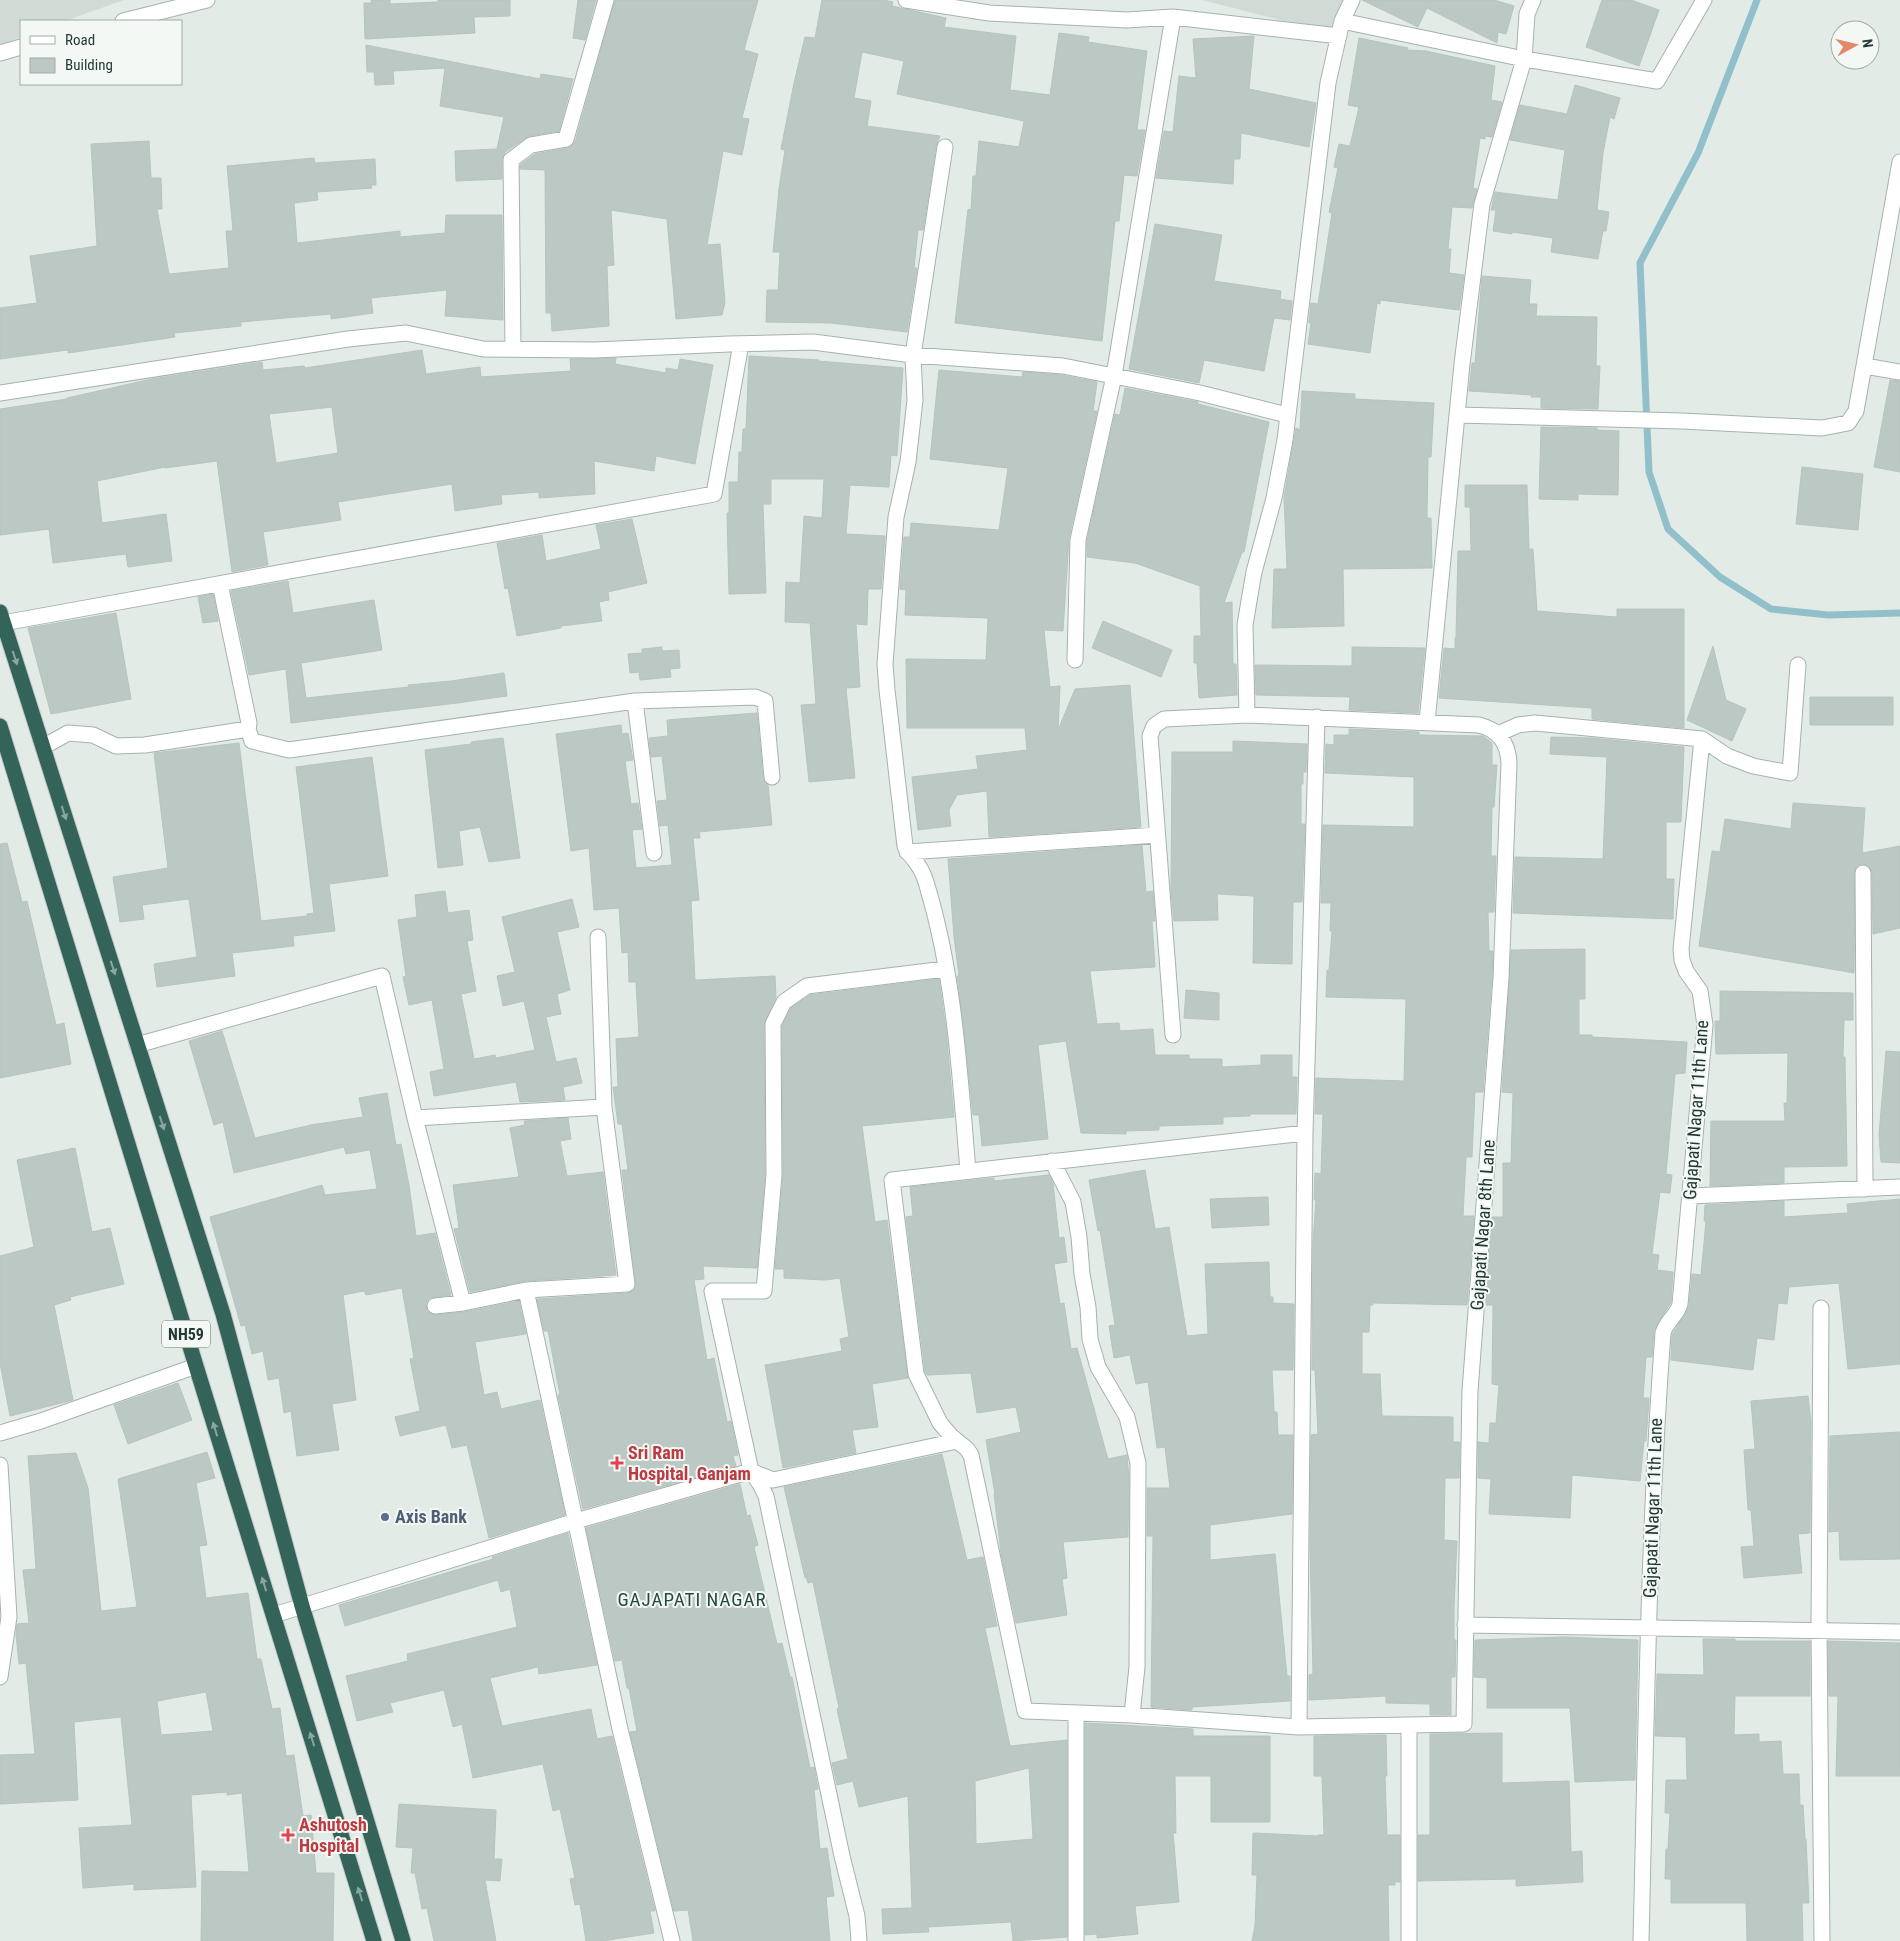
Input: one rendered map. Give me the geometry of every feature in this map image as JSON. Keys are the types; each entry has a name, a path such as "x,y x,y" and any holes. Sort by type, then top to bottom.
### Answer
{"highway":[{"path":"2,617 223,1314 302,1606 403,1941"},
{"name":"NH59","path":"0,726 374,1941"}],"street":[{"path":"127,20 207,0"},
{"path":"513,349 511,160 531,145 566,139 606,0"},
{"path":"906,0 989,13 1127,20 1173,17 1341,28 1658,81 1704,0"},
{"path":"1247,715 1245,625 1254,572 1280,470 1328,83 1341,28 1352,0"},
{"path":"1427,722 1458,415 1482,204 1524,59 1527,14 1533,0"},
{"path":"1075,660 1078,540 1114,376 1173,17"},
{"path":"0,52 20,47"},
{"path":"945,147 913,355 915,400 908,462 896,517 885,664 886,690 904,838 907,852 921,870 928,889 945,969 954,1024 968,1171"},
{"path":"1458,415 1630,419 1822,428 1848,423 1856,411 1900,162"},
{"path":"0,392 348,339 406,333 483,349 595,350 813,342 913,355 1063,366 1200,393 1287,415"},
{"path":"2,617 220,584 714,494 741,344"},
{"path":"1864,366 1900,372"},
{"path":"220,584 249,723 248,730 252,741 289,750 635,701 755,697 765,701 772,777"},
{"path":"1173,1035 1150,736 1154,726 1164,719 1172,717 1247,715 1427,722 1479,725 1497,733 1518,726 1536,724 1702,739 1727,756 1753,766 1790,772 1798,665"},
{"path":"635,701 654,853"},
{"path":"1299,1727 1305,1133 1317,718"},
{"path":"43,747 68,734 94,735 116,746 145,745 248,730"},
{"name":"Gajapati Nagar 8th Lane","path":"1409,1725 1464,1724 1470,1391 1501,978 1510,763 1506,745 1497,733"},
{"name":"Gajapati Nagar 11th Lane","path":"1641,1941 1655,1441 1663,1333 1665,1327 1679,1310 1680,1304 1705,1025 1700,991 1686,971 1681,949 1702,739"},
{"path":"907,852 1158,835"},
{"path":"1863,873 1865,1189"},
{"path":"435,1306 463,1303 526,1290 627,1284 604,1107 598,937"},
{"path":"859,1941 857,1916 842,1856 766,1496 750,1471 712,1291 764,1291 774,1175 773,1024 784,1002 807,986 945,969"},
{"path":"137,1044 382,976 415,1118 463,1303"},
{"path":"415,1118 604,1107"},
{"path":"1305,1133 892,1180 916,1374 940,1423 971,1455 1025,1711 1132,1715 1299,1727 1409,1725 1408,1941"},
{"path":"1052,1162 1073,1202 1088,1307 1090,1339 1095,1358 1098,1368 1127,1417 1138,1463 1137,1667 1132,1715"},
{"path":"1690,1196 1900,1187"},
{"path":"526,1290 622,1739 672,1941"},
{"path":"1821,1308 1819,1631 1822,1941"},
{"path":"0,1433 41,1421 196,1366"},
{"path":"274,1615 576,1521 750,1471 773,1480 957,1441"},
{"path":"0,1465 9,1617 0,1677"},
{"path":"1465,1624 1900,1632"},
{"path":"1076,1713 1076,1941"}],"shaded area":[{"path":"0,0 124,0 68,20 20,20 20,37 0,45"},
{"path":"1202,0 1346,0 1330,33"}],"building":[{"path":"371,0 390,0 390,4 438,2 438,0 510,0 510,16 474,17 475,33 365,39 364,3 372,3"},
{"path":"578,0 596,0 585,40 573,38"},
{"path":"615,0 758,0 744,50 758,54 742,118 749,119 742,155 723,151 707,245 720,244 725,302 722,315 676,319 667,219 611,210 614,265 607,266 609,326 552,331 551,313 546,313 545,170 520,169 520,165 535,154 568,148 575,142"},
{"path":"822,0 883,0 893,2 892,6 946,18 944,27 1016,36 1010,90 1050,95 1059,33 1089,37 1088,42 1147,51 1137,130 1145,130 1137,176 1124,175 1119,221 1115,221 1102,341 955,323 968,209 971,210 973,176 976,176 979,141 1019,147 1024,121 897,94 904,61 862,52 854,98 871,101 867,126 940,136 936,146 923,230 918,230 914,268 917,268 907,332 831,323 766,322 767,290 778,290 780,252 773,252 785,150 781,149 805,37 815,38"},
{"path":"1362,0 1494,0 1514,6 1506,34 1498,32 1497,43 1427,8 1418,27"},
{"path":"1602,0 1631,0 1659,10 1639,66 1586,47"},
{"path":"1254,36 1249,89 1316,103 1309,147 1241,133 1240,159 1234,159 1233,184 1156,178 1164,131 1173,132 1179,76 1196,78 1193,39"},
{"path":"1359,38 1408,48 1407,50 1426,51 1495,66 1491,100 1502,102 1492,137 1485,136 1485,139 1480,138 1473,188 1477,189 1472,208 1452,207 1448,249 1451,249 1449,273 1464,275 1459,310 1380,300 1380,304 1377,303 1370,353 1308,344 1311,303 1318,304 1332,213 1329,212 1338,168 1334,167 1339,144 1350,146 1359,107 1348,105"},
{"path":"366,45 540,79 541,74 573,79 559,131 529,136 505,152 502,160 502,179 456,181 455,151 497,149 504,117 440,106 445,68 393,71 394,84 375,85 374,72 367,72"},
{"path":"1575,85 1620,98 1614,119 1610,117 1603,153 1597,210 1609,212 1606,231 1603,231 1598,259 1551,252 1553,238 1493,231 1496,210 1491,210 1495,192 1558,200 1565,150 1510,140 1520,105 1567,114"},
{"path":"149,141 151,178 161,178 162,209 157,209 169,274 229,268 226,231 233,231 227,166 314,158 315,163 375,159 376,185 371,185 372,188 317,192 318,200 294,203 297,243 400,231 400,237 445,233 446,215 502,215 503,320 445,316 447,290 371,298 373,313 331,319 331,314 241,322 241,326 174,333 175,337 68,353 68,350 0,359 0,308 37,303 30,256 97,246 91,144"},
{"path":"1155,224 1222,235 1214,281 1281,291 1280,299 1292,301 1290,320 1274,318 1264,371 1204,360 1199,383 1129,369"},
{"path":"1482,276 1531,280 1529,304 1537,304 1536,316 1597,317 1596,366 1600,366 1598,409 1541,408 1541,397 1469,391 1472,363 1475,363"},
{"path":"422,350 426,374 480,367 481,377 571,371 570,359 616,358 615,364 666,373 666,368 678,370 680,359 713,365 695,464 656,456 654,471 594,461 595,494 539,498 539,492 501,495 502,504 455,511 452,484 338,502 341,520 263,532 268,565 232,572 217,461 165,467 97,481 102,523 166,514 172,561 128,567 126,554 53,563 49,529 0,535 0,409 67,399 152,379 262,362 263,370 304,366 305,368","holes":["332,407 338,453 276,463 269,414"]},
{"path":"749,356 903,368 897,456 891,455 889,487 850,485 846,534 885,536 881,589 868,589 867,625 856,624 860,687 846,688 855,778 809,782 801,705 816,704 810,623 785,622 786,582 800,583 804,516 822,518 824,479 771,479 771,504 763,504 766,593 729,594 727,513 729,513 729,482 738,482 739,452 742,452 743,429 746,429"},
{"path":"939,370 1022,377 1023,372 1061,375 1097,382 1093,411 1097,411 1069,538 1063,631 1044,630 1050,687 1060,686 1058,730 1075,689 1130,685 1141,827 989,837 987,791 957,795 949,810 951,826 918,830 912,777 978,769 976,756 1027,750 1025,728 907,728 906,659 986,660 988,618 905,615 906,590 900,589 904,537 910,537 911,523 999,530 1008,468 930,459"},
{"path":"1890,380 1900,381 1900,472 1874,467"},
{"path":"1125,388 1198,402 1198,404 1269,422 1244,552 1242,552 1224,603 1232,602 1233,664 1236,664 1237,695 1199,698 1197,663 1194,663 1194,636 1201,636 1200,586 1135,563 1087,557 1087,541 1115,414 1120,415"},
{"path":"1302,391 1355,394 1355,399 1434,403 1431,457 1428,457 1427,518 1431,518 1432,568 1343,569 1344,626 1272,628 1274,569 1287,569 1284,497 1296,428 1300,430"},
{"path":"1541,427 1597,428 1597,430 1619,431 1618,495 1578,494 1578,500 1539,499"},
{"path":"1802,467 1863,474 1858,530 1796,524"},
{"path":"1465,485 1527,485 1529,549 1533,549 1537,611 1617,617 1617,609 1684,609 1684,728 1592,719 1592,708 1439,698 1444,648 1455,649 1458,551 1471,551 1470,507 1465,507"},
{"path":"632,519 647,583 608,592 609,600 599,602 602,621 561,626 561,628 517,636 508,588 505,589 497,543 542,535 546,561 601,549 596,525"},
{"path":"288,581 293,613 374,600 382,650 301,663 306,698 409,687 408,685 504,673 507,696 291,723 286,669 249,675 231,591"},
{"path":"213,594 218,621 203,623 198,597"},
{"path":"116,613 131,699 51,714 28,628"},
{"path":"1103,621 1172,650 1161,677 1092,648"},
{"path":"1713,646 1726,700 1746,709 1732,741 1687,720"},
{"path":"662,647 662,651 679,650 680,668 670,669 671,677 640,680 639,672 630,673 628,654 642,653 642,649"},
{"path":"1352,647 1425,648 1418,713 1349,710 1350,697 1256,695 1255,665 1352,666"},
{"path":"1810,697 1893,697 1893,725 1810,725"},
{"path":"757,713 763,778 768,785 772,825 699,832 700,838 693,838 699,900 691,901 695,980 775,976 776,997 764,1024 765,1175 757,1268 703,1266 704,1279 694,1280 707,1360 714,1358 727,1422 731,1421 738,1455 733,1456 736,1466 583,1509 558,1395 560,1395 548,1331 544,1331 537,1299 628,1293 636,1287 622,1170 628,1170 622,1124 618,1124 613,1087 618,1087 616,1039 639,1037 636,982 629,982 628,952 622,953 619,908 594,910 589,848 571,851 556,734 621,725 622,734 628,733 633,760 625,761 631,804 638,803 642,829 632,830 636,868 672,865 668,825 660,826 657,801 667,800 662,756 651,757 649,738 668,736 667,720"},
{"path":"1349,729 1419,732 1419,735 1483,736 1492,743 1492,765 1497,765 1494,807 1492,807 1491,856 1496,856 1494,912 1488,912 1489,951 1493,951 1492,977 1483,1092 1475,1092 1472,1157 1466,1157 1463,1216 1474,1216 1467,1305 1373,1303 1373,1305 1370,1305 1369,1332 1362,1332 1362,1374 1380,1374 1382,1416 1453,1417 1453,1442 1460,1442 1459,1478 1445,1478 1444,1540 1457,1541 1454,1607 1454,1640 1456,1640 1455,1677 1451,1677 1451,1715 1430,1715 1430,1704 1386,1703 1386,1696 1309,1700 1309,1675 1313,1674 1310,1547 1311,1435 1318,1434 1315,1370 1312,1370 1313,1243 1316,1200 1314,1200 1315,1173 1321,1174 1323,1114 1315,1114 1316,1078 1404,1081 1406,999 1326,997 1332,931 1330,931 1331,903 1321,903 1323,825 1414,827 1414,777 1325,773 1326,744 1334,745 1334,735 1349,735"},
{"path":"1551,737 1591,738 1684,747 1681,822 1666,822 1666,879 1674,879 1673,919 1513,913 1515,857 1603,859 1607,757 1550,754"},
{"path":"503,738 520,858 489,862 480,827 459,831 463,865 438,868 425,750"},
{"path":"1233,741 1307,744 1306,772 1303,772 1303,784 1301,784 1301,824 1305,824 1302,902 1293,902 1292,964 1253,963 1254,896 1217,894 1218,920 1174,921 1171,891 1172,752 1233,752"},
{"path":"239,743 261,921 307,916 307,914 314,913 296,767 372,757 388,876 329,884 335,931 293,936 294,946 232,953 235,976 157,987 154,964 197,957 189,899 142,905 144,919 120,922 113,877 168,868 154,753"},
{"path":"1793,803 1865,808 1862,853 1900,846 1900,928 1873,934 1872,872 1868,865 1863,864 1858,865 1855,869 1854,973 1699,946 1712,851 1720,852 1725,819 1791,829"},
{"path":"7,843 22,902 27,901 56,1025 64,1023 71,1064 0,1078 0,844"},
{"path":"1142,845 1146,892 1153,891 1155,921 1152,921 1155,967 1090,971 1097,1024 1119,1023 1120,1031 1153,1029 1155,1055 1189,1055 1189,1059 1222,1059 1222,1067 1261,1065 1261,1055 1292,1055 1292,1077 1297,1077 1296,1114 1250,1114 1250,1116 1223,1117 1223,1124 1159,1126 1159,1130 1126,1131 1126,1134 1081,1133 1066,1041 1038,1045 1048,1139 982,1146 979,1115 973,1115 957,976 959,976 948,859"},
{"path":"445,891 448,913 469,910 473,940 467,941 476,991 461,994 474,1059 495,1055 496,1058 535,1050 524,1001 503,1006 497,976 515,972 502,917 572,899 579,927 557,932 570,990 557,994 561,1014 546,1017 556,1062 576,1058 582,1083 563,1087 565,1100 520,1102 516,1082 434,1096 430,1072 444,1069 432,1000 409,1005 403,977 406,976 398,920 417,917 415,895"},
{"path":"1585,949 1585,999 1579,999 1579,1035 1687,1042 1685,1073 1675,1074 1666,1174 1672,1175 1670,1193 1660,1192 1652,1254 1659,1255 1657,1270 1673,1272 1671,1302 1654,1330 1652,1357 1646,1357 1643,1398 1649,1398 1646,1441 1644,1441 1640,1481 1572,1475 1570,1518 1489,1514 1491,1479 1478,1478 1478,1442 1489,1443 1490,1423 1496,1423 1499,1385 1492,1384 1493,1305 1486,1305 1492,1217 1503,1217 1503,1163 1511,1163 1513,1093 1502,1092 1511,950"},
{"path":"939,979 954,1117 862,1126 875,1222 887,1220 908,1378 872,1384 878,1427 852,1430 856,1453 783,1468 765,1365 842,1351 840,1339 849,1337 840,1278 825,1280 784,1278 784,1269 775,1269 783,1175 782,1026 791,1008 810,995"},
{"path":"1186,990 1219,993 1219,1020 1184,1018"},
{"path":"1720,991 1853,993 1853,1020 1844,1020 1843,1057 1845,1057 1847,1166 1784,1167 1784,1183 1710,1186 1711,1121 1785,1121 1784,1103 1787,1103 1788,1053 1716,1054 1715,1021 1720,1021"},
{"path":"222,1031 255,1138 311,1125 363,1117 359,1098 387,1093 396,1145 401,1144 416,1236 435,1233 451,1295 430,1298 426,1303 427,1311 436,1315 464,1312 519,1301 526,1334 475,1342 484,1395 497,1392 501,1409 540,1400 565,1515 489,1538 467,1445 452,1448 446,1425 400,1436 395,1417 420,1411 410,1359 414,1358 402,1288 366,1295 364,1291 343,1295 356,1400 332,1404 339,1450 297,1456 291,1411 284,1413 279,1378 268,1380 263,1351 252,1354 245,1325 241,1326 210,1217 322,1185 325,1195 377,1189 370,1150 346,1154 344,1147 234,1173 223,1122 214,1125 189,1041"},
{"path":"1886,1051 1900,1052 1900,1163 1881,1162 1879,1135"},
{"path":"568,1118 571,1139 560,1141 567,1176 603,1172 616,1275 525,1281 470,1292 454,1229 459,1228 453,1185 519,1177 510,1128 525,1125 524,1121"},
{"path":"75,1148 92,1232 110,1228 124,1284 70,1297 71,1300 54,1305 73,1400 10,1416 0,1363 0,1256 34,1247 17,1160"},
{"path":"1145,1170 1155,1229 1169,1227 1187,1336 1208,1334 1205,1264 1269,1262 1270,1297 1273,1297 1273,1303 1294,1304 1293,1370 1272,1370 1274,1412 1277,1412 1278,1435 1293,1435 1292,1514 1210,1525 1210,1560 1275,1554 1287,1676 1290,1676 1290,1701 1192,1707 1192,1710 1151,1707 1153,1536 1147,1536 1147,1488 1170,1488 1165,1447 1157,1448 1148,1382 1136,1384 1130,1355 1114,1358 1109,1326 1115,1325 1100,1230 1098,1231 1089,1180"},
{"path":"1049,1175 1053,1183 1059,1238 1064,1237 1067,1262 1054,1264 1060,1304 1064,1303 1071,1349 1077,1348 1108,1459 1127,1455 1129,1479 1128,1537 1063,1542 1067,1578 1062,1579 1067,1615 1016,1623 1001,1553 995,1494 986,1440 1021,1432 1016,1407 977,1413 971,1373 927,1375 906,1217 913,1216 910,1187 994,1178 994,1181"},
{"path":"1268,1197 1269,1225 1212,1228 1210,1199"},
{"path":"1900,1199 1900,1364 1848,1369 1839,1283 1789,1287 1787,1304 1778,1303 1774,1340 1757,1338 1753,1370 1671,1360 1672,1335 1689,1307 1692,1274 1701,1275 1706,1221 1704,1221 1705,1205 1784,1201 1784,1217 1848,1213 1847,1204"},
{"path":"178,1383 192,1420 128,1444 114,1405"},
{"path":"1808,1396 1811,1423 1810,1533 1798,1534 1802,1573 1744,1578 1741,1547 1754,1546 1751,1510 1748,1510 1744,1450 1755,1449 1751,1401"},
{"path":"1900,1432 1900,1559 1840,1560 1839,1531 1829,1532 1830,1436"},
{"path":"207,1452 215,1478 196,1483 207,1545 199,1546 206,1598 248,1593 257,1659 261,1659 272,1709 280,1708 286,1756 294,1755 303,1816 311,1815 316,1873 334,1873 333,1941 201,1941 202,1871 249,1872 242,1793 227,1795 227,1792 191,1795 196,1887 134,1890 134,1884 83,1888 79,1828 132,1825 121,1717 74,1722 78,1800 0,1804 0,1755 35,1754 26,1663 19,1664 16,1634 17,1624 29,1623 23,1570 36,1569 28,1456 76,1453 88,1488 101,1611 137,1607 118,1479","holes":["206,1692 213,1731 161,1735 157,1701"]},
{"path":"942,1454 967,1560 983,1557 997,1626 985,1628 1010,1746 1067,1740 1067,1937 1013,1941 1011,1922 928,1927 929,1932 883,1934 882,1909 912,1908 908,1796 859,1807 853,1781 837,1785 832,1763 848,1759 837,1709 839,1708 813,1582 808,1583 805,1578 784,1487","holes":["1029,1768 1033,1839 976,1844 975,1781"]},
{"path":"740,1484 747,1516 750,1515 758,1545 754,1547 777,1644 782,1643 790,1677 792,1677 810,1768 814,1767 818,1789 814,1790 820,1849 827,1848 834,1896 826,1897 830,1941 693,1941 688,1910 674,1911 630,1732 637,1731 629,1688 627,1688 622,1660 615,1661 586,1528"},
{"path":"568,1533 597,1665 539,1674 538,1667 490,1678 502,1726 591,1709 597,1739 612,1736 655,1911 650,1911 654,1933 602,1941 586,1941 580,1904 575,1905 570,1879 575,1878 560,1809 553,1811 543,1764 473,1778 462,1724 453,1727 444,1690 390,1703 393,1712 357,1721 346,1676 408,1661 407,1654 517,1627 510,1589 501,1592 498,1580 345,1626 339,1605 493,1559 492,1557"},
{"path":"1564,1637 1638,1640 1635,1780 1575,1782 1570,1708 1487,1708 1487,1678 1474,1677 1475,1640"},
{"path":"1703,1639 1810,1641 1810,1696 1735,1696 1734,1735 1759,1734 1759,1742 1781,1741 1783,1774 1799,1774 1800,1805 1803,1805 1806,1839 1809,1903 1802,1903 1803,1941 1747,1941 1746,1903 1671,1903 1671,1879 1665,1879 1670,1813 1665,1813 1666,1780 1687,1780 1686,1737 1655,1736 1657,1674 1704,1675"},
{"path":"1828,1641 1900,1643 1900,1776 1836,1776 1838,1696 1829,1696"},
{"path":"1085,1723 1193,1729 1193,1736 1270,1736 1270,1822 1211,1822 1211,1776 1175,1776 1176,1833 1173,1833 1179,1902 1135,1906 1138,1934 1097,1938 1097,1934 1085,1935"},
{"path":"1502,1733 1502,1783 1569,1781 1571,1852 1582,1851 1583,1882 1516,1886 1516,1879 1418,1881 1418,1835 1430,1835 1430,1734"},
{"path":"1386,1735 1387,1835 1400,1835 1400,1882 1395,1882 1395,1885 1388,1885 1389,1941 1252,1941 1255,1925 1257,1875 1252,1875 1253,1833 1324,1835 1322,1776 1314,1776 1314,1736"},
{"path":"399,1804 496,1810 494,1859 502,1859 500,1881 485,1880 496,1941 434,1941 427,1908 422,1909 415,1873 411,1873 413,1848 396,1847"}],"waterway":[{"path":"1757,0 1698,153 1640,263 1649,472 1668,529 1720,577 1771,609 1828,615 1900,613"}],"place":[{"name":"Sri Ram Hospital, Ganjam","path":"617,1463"},
{"name":"Axis Bank","path":"385,1517"},
{"name":"Ashutosh Hospital","path":"288,1835"}],"district":[{"name":"GAJAPATI NAGAR","path":"692,1599"}]}
